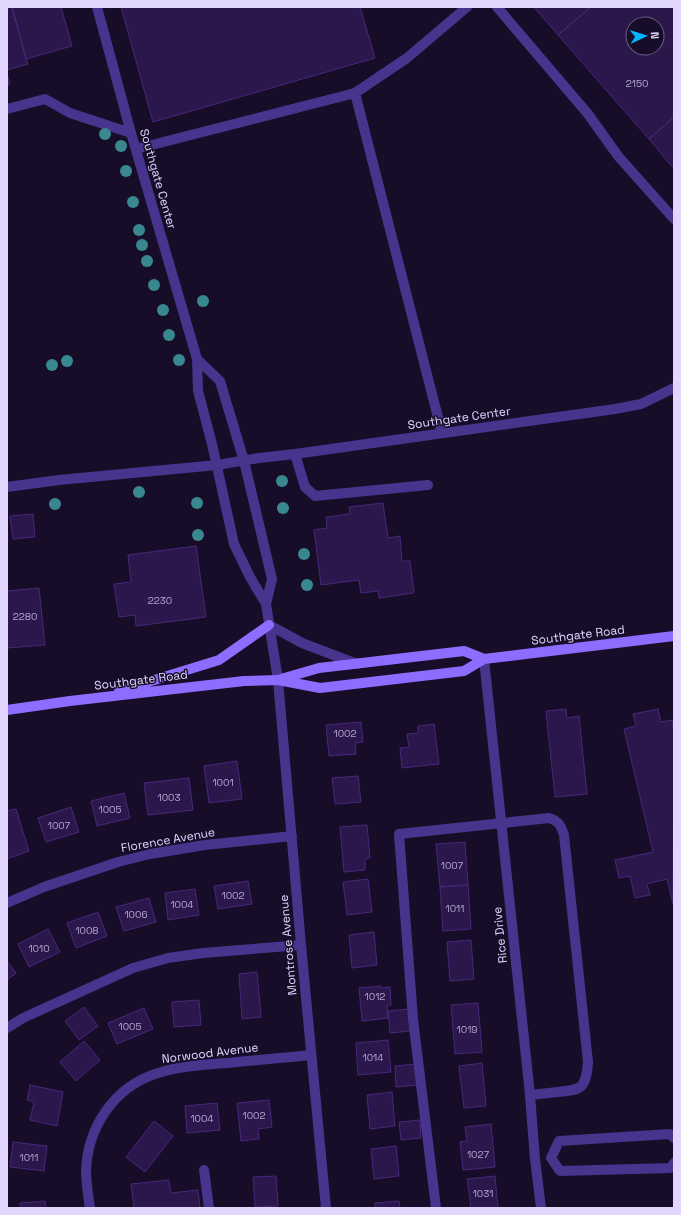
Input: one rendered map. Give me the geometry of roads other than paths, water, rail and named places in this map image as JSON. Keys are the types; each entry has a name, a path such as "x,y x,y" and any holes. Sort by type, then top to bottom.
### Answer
{"street":[{"name":"Southgate Center","path":"97,7 131,133 197,358 198,391 217,465 234,544 250,577 266,604 278,680"},
{"path":"136,149 355,93 407,58 467,7"},
{"path":"497,7 588,114 618,156 674,219"},
{"path":"355,93 442,433"},
{"path":"7,109 45,99 70,113 131,133"},
{"name":"Southgate Center","path":"197,358 220,381 244,461 272,579 266,604"},
{"name":"Southgate Center","path":"7,487 59,480 217,465 615,409 641,404 674,388"},
{"path":"295,454 305,487 315,496 428,485"},
{"path":"95,698 219,660 270,625 302,643 357,664"},
{"name":"Southgate Road","path":"7,710 95,698 244,681 278,680 320,688 464,672 484,660 674,637"},
{"name":"Southgate Road","path":"278,680 319,668 464,651 484,660"},
{"name":"Rice Drive","path":"484,660 541,1208"},
{"name":"Montrose Avenue","path":"278,680 326,1208"},
{"path":"436,1208 414,1019 399,834 549,818 555,820 561,826 564,835 588,1062 587,1076 582,1085 575,1090 530,1095"},
{"name":"Florence Avenue","path":"7,903 44,887 118,862 150,854 204,845 292,836"},
{"path":"7,1028 23,1018 133,968 168,958 203,953 301,945"},
{"name":"Norwood Avenue","path":"90,1208 86,1174 89,1151 95,1129 106,1110 119,1095 138,1082 158,1073 181,1068 311,1055"},
{"path":"551,1158 559,1141 670,1134 674,1138"},
{"path":"535,1159 551,1158"},
{"path":"551,1158 560,1171 670,1168 674,1163"},
{"path":"204,1170 209,1208"}]}
